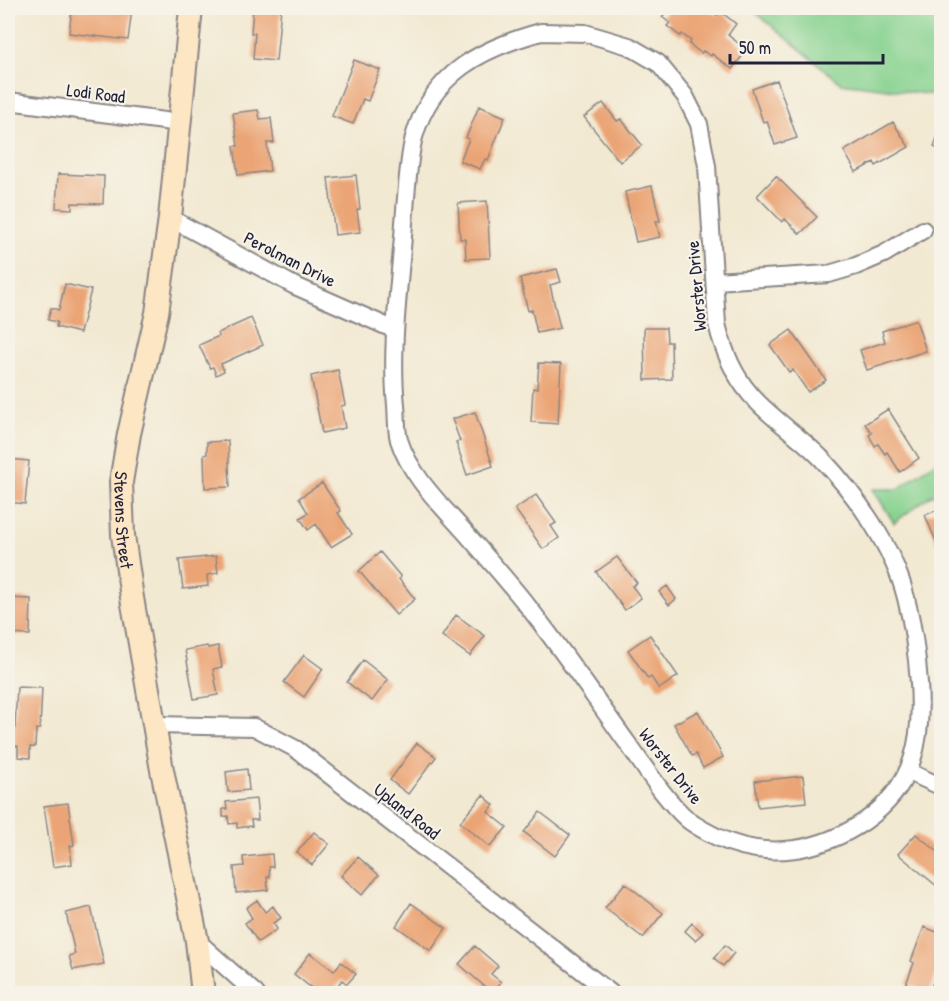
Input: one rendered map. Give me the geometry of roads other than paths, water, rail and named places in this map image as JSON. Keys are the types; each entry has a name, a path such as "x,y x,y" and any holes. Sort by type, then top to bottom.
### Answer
{"street":[{"name":"Stevens Street","path":"191,8 170,218 157,313 129,434 121,482 123,535 154,725 197,941 203,993"},
{"name":"Worster Drive","path":"541,32 585,33 629,46 658,63 685,96 699,123 707,166 715,281 717,324 722,346 733,368 750,395 819,456 845,486 869,518 890,556 906,595 919,683 919,729 909,772 890,799 869,818 838,838 813,846 783,850 747,846 719,838 688,820 655,782 526,603 414,471 399,438 394,391 395,330 414,137 428,105 447,79 470,59 504,42 541,32"},
{"name":"Lodi Road","path":"8,101 180,123"},
{"name":"Perolman Drive","path":"170,218 293,285 395,330"},
{"path":"715,281 829,274 884,254 923,230"},
{"name":"Upland Road","path":"154,725 254,727 296,749 612,993"},
{"path":"909,772 942,787"},
{"path":"197,941 256,993"}]}
